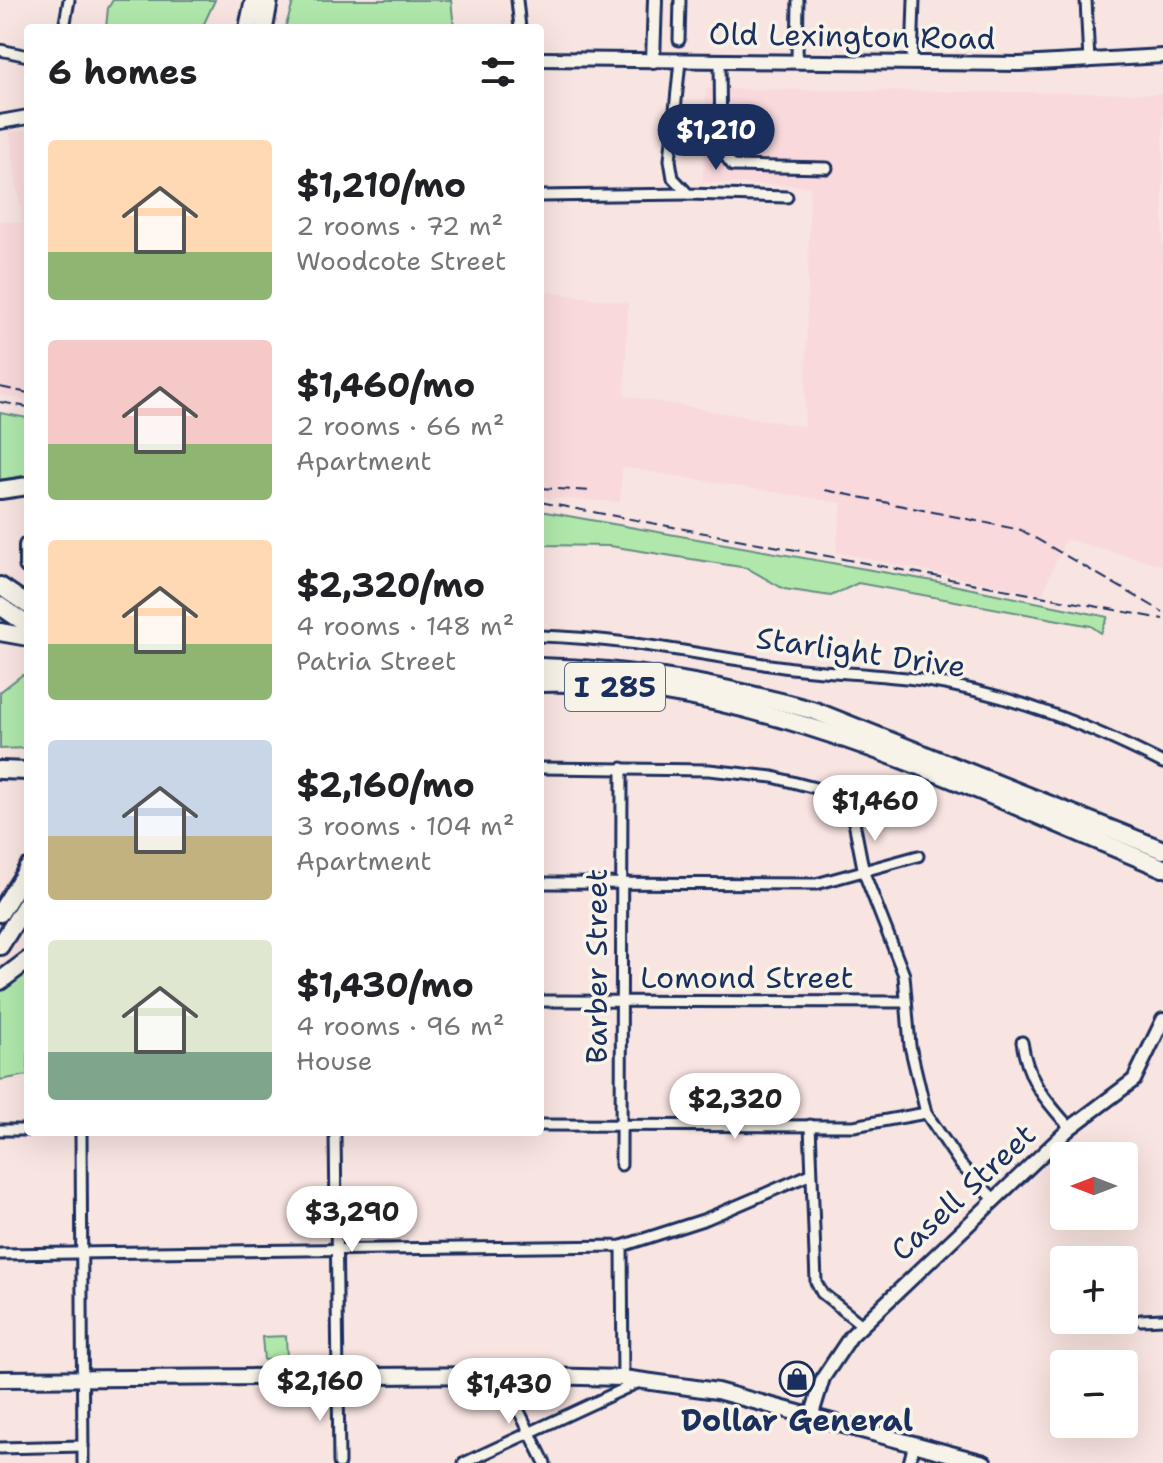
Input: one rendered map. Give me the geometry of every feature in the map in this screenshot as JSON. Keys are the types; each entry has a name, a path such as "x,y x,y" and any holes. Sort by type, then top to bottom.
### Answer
{"highway":[{"path":"249,24 254,0"},
{"path":"265,24 269,0"},
{"path":"0,490 24,487"},
{"path":"0,586 24,602"},
{"path":"0,606 24,622"},
{"path":"0,632 24,636"},
{"name":"I 285","path":"544,664 698,682 815,711 1163,850"},
{"name":"I 285","path":"544,683 620,687 760,714 904,763 1163,868"},
{"path":"0,770 24,771"},
{"path":"0,913 24,874"},
{"path":"0,946 24,907"},
{"path":"0,981 24,963"}],"main road":[{"path":"653,61 655,0"},
{"name":"Old Lexington Road","path":"544,59 1089,62 1163,56"},
{"path":"0,122 24,118"},
{"name":"Casell Street","path":"812,1414 823,1378 862,1325 1070,1128 1134,1080 1163,1020"},
{"path":"0,1379 501,1375 623,1378 717,1391 812,1414 984,1463"}],"street":[{"path":"65,24 69,0"},
{"path":"517,0 520,24"},
{"path":"679,40 680,0"},
{"path":"797,59 798,0"},
{"path":"912,61 914,0"},
{"path":"1086,0 1089,62"},
{"path":"0,50 24,55"},
{"path":"680,61 670,153 673,178 688,194"},
{"path":"720,61 721,150 733,166 827,168"},
{"path":"544,196 688,194 787,197"},
{"name":"Starlight Drive","path":"544,636 620,640 808,670 940,684 1047,710 1163,763"},
{"path":"544,768 709,770 773,777 823,790 840,804 854,822 864,873 904,975 910,1046 926,1113 961,1165 993,1198"},
{"name":"Barber Street","path":"621,1165 622,768"},
{"path":"544,883 816,884 918,856"},
{"name":"Lomond Street","path":"544,1001 906,1002"},
{"path":"1022,1042 1026,1069 1040,1094 1070,1128"},
{"path":"544,1125 854,1126 926,1113"},
{"path":"810,1125 816,1282 832,1302 862,1325"},
{"path":"0,1130 24,1130"},
{"path":"81,1136 83,1463"},
{"path":"335,1136 339,1463"},
{"path":"0,1254 622,1246 706,1219 811,1174"},
{"path":"622,1246 623,1378"},
{"path":"1141,1320 1163,1319"},
{"path":"501,1375 545,1463"},
{"path":"464,1463 644,1380"},
{"path":"909,1463 914,1444"},
{"path":"0,1448 83,1446"}],"shaded area":[{"path":"706,89 1163,94 1163,565 1065,539 1042,595 836,552 842,503 622,467 620,502 544,497 544,292 628,303 624,396 805,427 810,186 703,182"},
{"path":"24,130 24,399 0,395 0,221 22,223 10,133"}],"green space":[{"path":"113,0 215,0 204,24 106,24 108,8"},
{"path":"294,0 451,0 454,24 286,24"},
{"path":"0,413 24,417 24,476 0,480"},
{"path":"544,512 933,581 1108,617 1101,633 1091,626 858,583 831,596 784,589 747,568 610,546 544,545"},
{"path":"24,675 24,748 0,749 0,692"},
{"path":"24,973 24,1076 0,1080 0,991"},
{"path":"286,1336 287,1359 264,1360 262,1337"}],"railway":[{"path":"0,387 24,392"},
{"path":"0,402 24,406"},
{"path":"544,488 593,491"},
{"path":"825,490 1021,530 1163,612"},
{"path":"544,503 1163,619"}],"place":[{"name":"Dollar General","path":"797,1379"}]}
